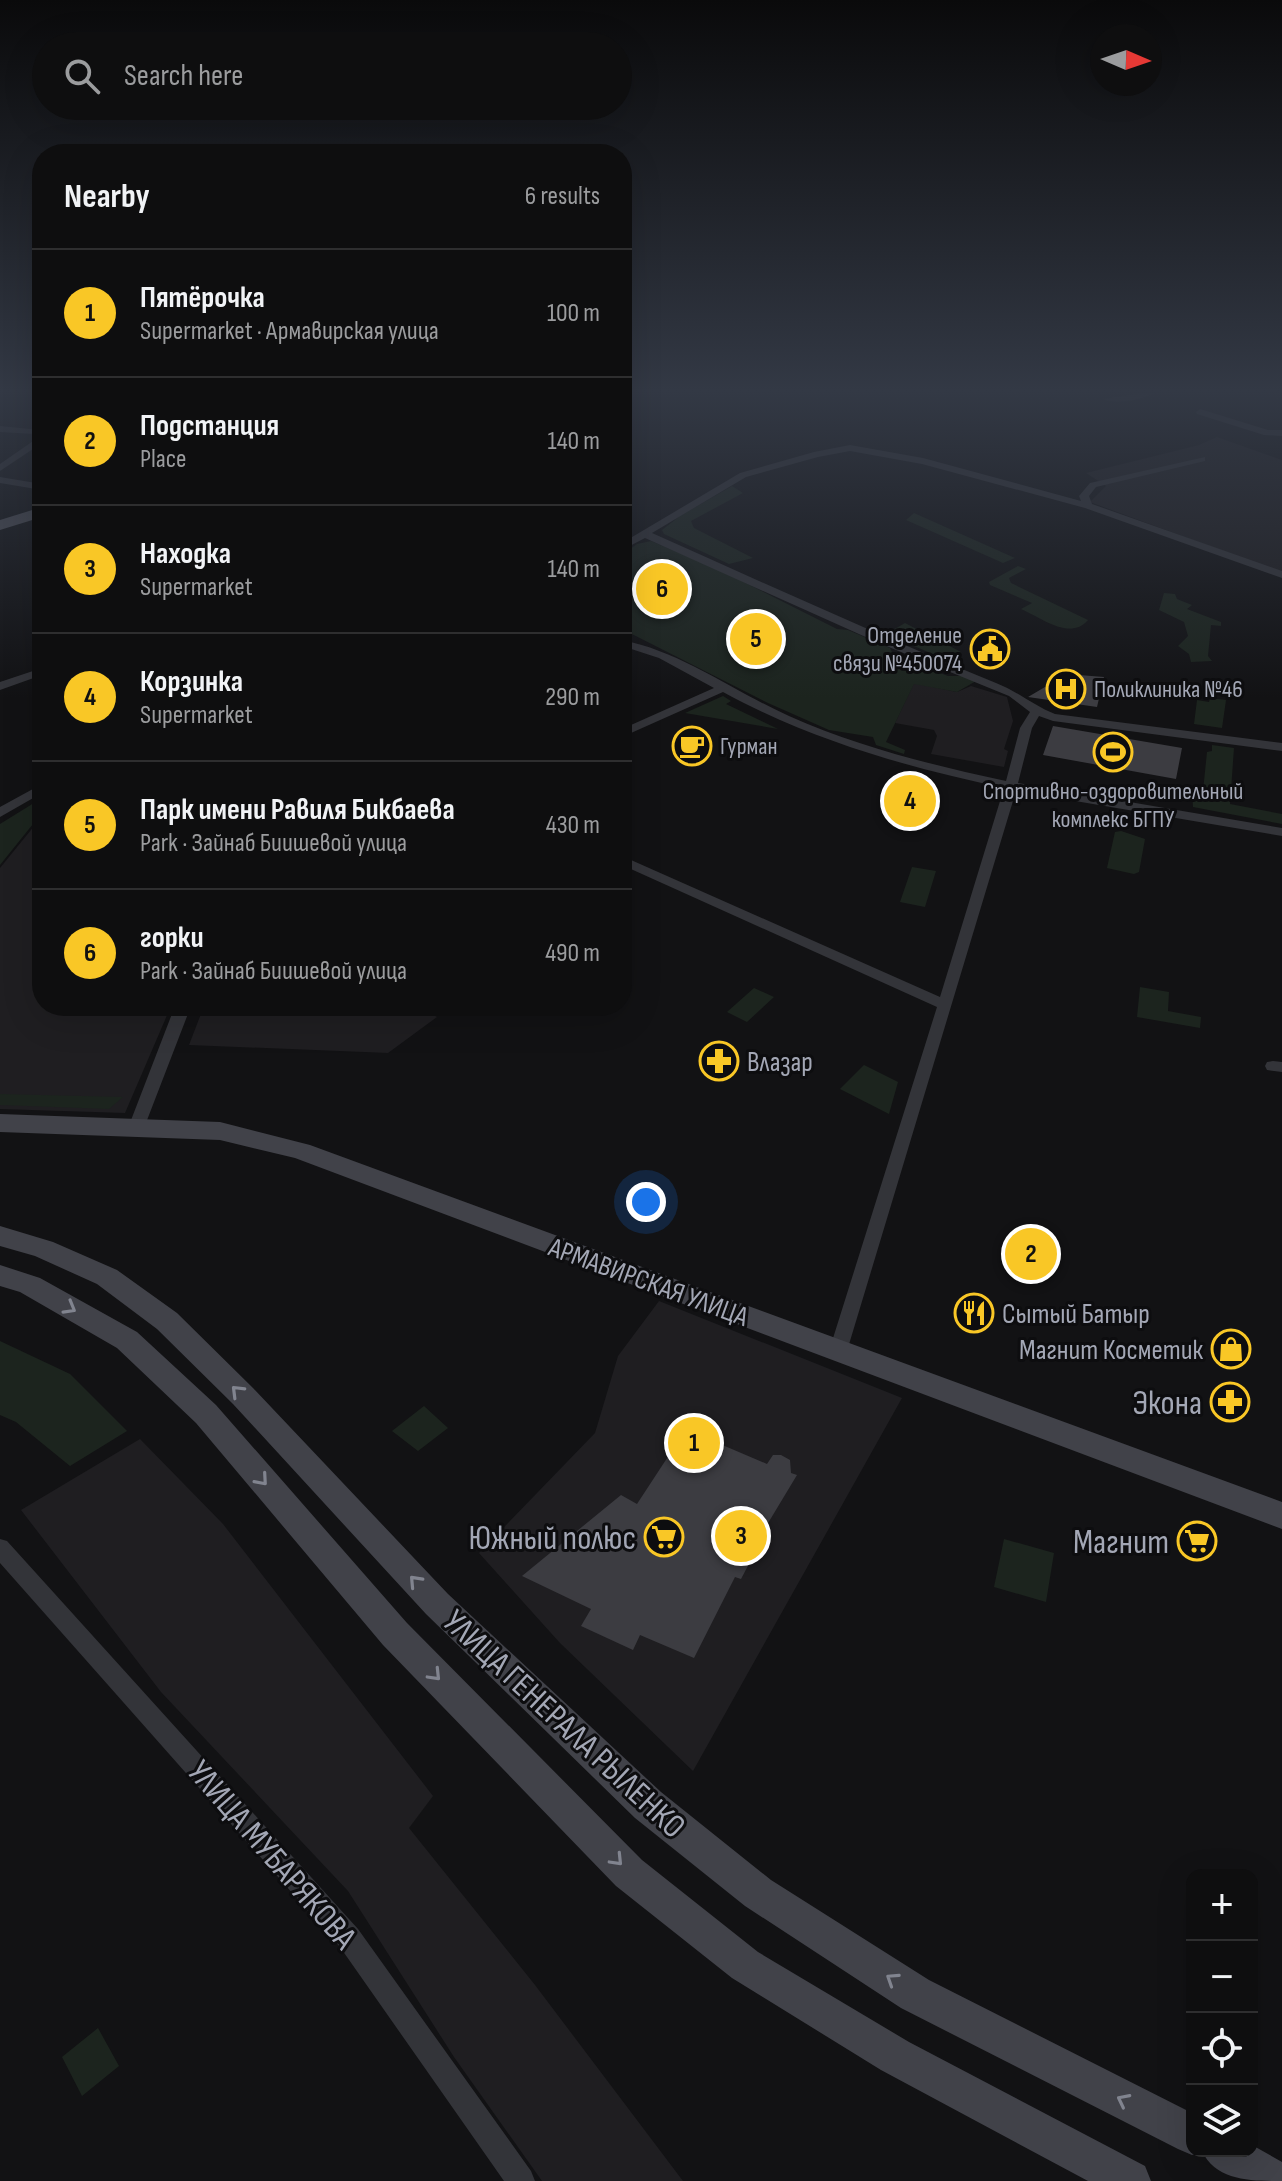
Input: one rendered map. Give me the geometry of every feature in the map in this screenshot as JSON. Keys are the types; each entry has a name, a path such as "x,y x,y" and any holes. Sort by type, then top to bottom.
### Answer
{"main road":[{"path":"0,525 32,515"},
{"name":"АРМАВИРСКАЯ УЛИЦА","path":"0,1123 220,1131 301,1151 1282,1516"},
{"name":"УЛИЦА ГЕНЕРАЛА РЫЛЕНКО","path":"0,1236 44,1249 107,1277 167,1321 243,1396 437,1604 648,1805 758,1893 915,1994 1186,2132"},
{"name":"УЛИЦА ГЕНЕРАЛА РЫЛЕНКО","path":"0,1275 30,1285 127,1340 206,1414 395,1634 629,1873 758,1973 895,2056 1130,2181"},
{"path":"1233,2157 1276,2181"}],"street":[{"path":"632,540 709,495"},
{"path":"1047,495 1088,506 1282,575"},
{"path":"1085,495 1088,506"},
{"path":"643,533 883,641 1013,694 1036,711 1053,717 1282,747"},
{"path":"632,645 668,658 723,688 844,742 909,763 1012,786 1282,832"},
{"path":"0,686 32,675"},
{"path":"632,729 723,688"},
{"path":"838,1351 1012,786 1026,728 1036,711"},
{"path":"0,813 32,794"},
{"path":"632,864 945,1005"},
{"path":"136,1128 179,1016"},
{"name":"УЛИЦА МУБАРЯКОВА","path":"0,1548 349,1938 521,2181"}],"shaded area":[{"path":"717,495 740,495 691,521 694,528 753,558 729,564 664,534 662,530"},
{"path":"1097,495 1282,495 1282,573 1090,502"},
{"path":"914,513 1015,558 1003,563 906,520"},
{"path":"651,541 722,571 837,629 848,630 890,648 893,654 948,676 965,676 976,681 957,692 914,684 886,742 905,750 904,754 876,745 873,737 829,730 768,703 632,634 632,548"},
{"path":"1018,566 1026,569 1009,578 1011,583 1088,620 1073,628 1056,626 1021,609 1032,603 990,585 989,582"},
{"path":"1164,593 1175,594 1177,599 1192,605 1187,609 1221,622 1221,626 1211,625 1208,656 1212,661 1191,662 1189,654 1178,646 1188,636 1184,622 1159,610"},
{"path":"905,623 961,652 942,658 886,634"},
{"path":"914,683 957,692 971,686 1007,697 1013,721 1004,749 1008,751 1004,767 931,754 937,736 934,730 895,723"},
{"path":"723,696 731,701 726,704 778,729 685,713"},
{"path":"1210,698 1226,700 1222,728 1194,724 1197,700 1209,702"},
{"path":"1212,745 1234,748 1230,804 1282,814 1282,824 1193,807 1192,790 1203,791 1207,752 1212,751"},
{"path":"32,804 32,825 0,865 0,824"},
{"path":"32,829 32,1016 167,1016 125,1113 0,1109 0,868"},
{"path":"1115,832 1145,839 1139,872 1134,874 1107,868"},
{"path":"912,867 936,871 925,907 900,902"},
{"path":"1140,987 1169,992 1168,1011 1201,1017 1200,1028 1137,1017"},
{"path":"754,988 774,997 747,1022 727,1012"},
{"path":"200,1016 437,1017 388,1053 189,1045"},
{"path":"864,1065 898,1082 889,1114 840,1089"},
{"path":"0,1094 123,1097 109,1109 0,1105"},
{"path":"659,1301 902,1398 693,1771 560,1643 479,1553 595,1433 618,1356"},
{"path":"0,1341 70,1374 127,1431 70,1466 16,1422 0,1415"},
{"path":"424,1406 448,1428 418,1451 392,1431"},
{"path":"140,1439 223,1524 433,1796 409,1828 535,1985 683,2181 542,2181 454,2057 348,1891 161,1692 21,1510"},
{"path":"1004,1539 1054,1553 1046,1602 994,1587"},
{"path":"98,2028 119,2066 82,2096 62,2057"}],"building":[{"name":"Поликлиника №46","path":"1067,674 1104,677 1097,707 1028,697"},
{"name":"Спортивно-оздоровительный комплекс БГПУ","path":"1053,726 1182,748 1176,779 1043,755"},
{"path":"1013,1239 1053,1249 1049,1270 1009,1260"},
{"name":"Южный полюс","path":"686,1424 705,1429 713,1441 767,1464 773,1455 781,1455 790,1460 791,1473 797,1475 747,1558 751,1560 741,1579 735,1577 694,1658 640,1635 633,1650 581,1626 591,1609 522,1576 621,1495 637,1504 673,1449 669,1444 672,1434"}],"place":[{"name":"горки","path":"662,589"},
{"name":"Парк имени Равиля Бикбаева","path":"756,639"},
{"name":"Отделение связи №450074","path":"990,649"},
{"name":"Поликлиника №46","path":"1066,689"},
{"name":"Гурман","path":"692,746"},
{"name":"Спортивно-оздоровительный комплекс БГПУ","path":"1113,752"},
{"name":"Корзинка","path":"910,801"},
{"name":"Влазар","path":"719,1061"},
{"name":"Подстанция","path":"1031,1254"},
{"name":"Сытый Батыр","path":"974,1313"},
{"name":"Магнит Косметик","path":"1231,1349"},
{"name":"Экона","path":"1230,1402"},
{"name":"Пятёрочка","path":"694,1443"},
{"name":"Находка","path":"741,1536"},
{"name":"Южный полюс","path":"664,1537"},
{"name":"Магнит","path":"1197,1541"}]}
